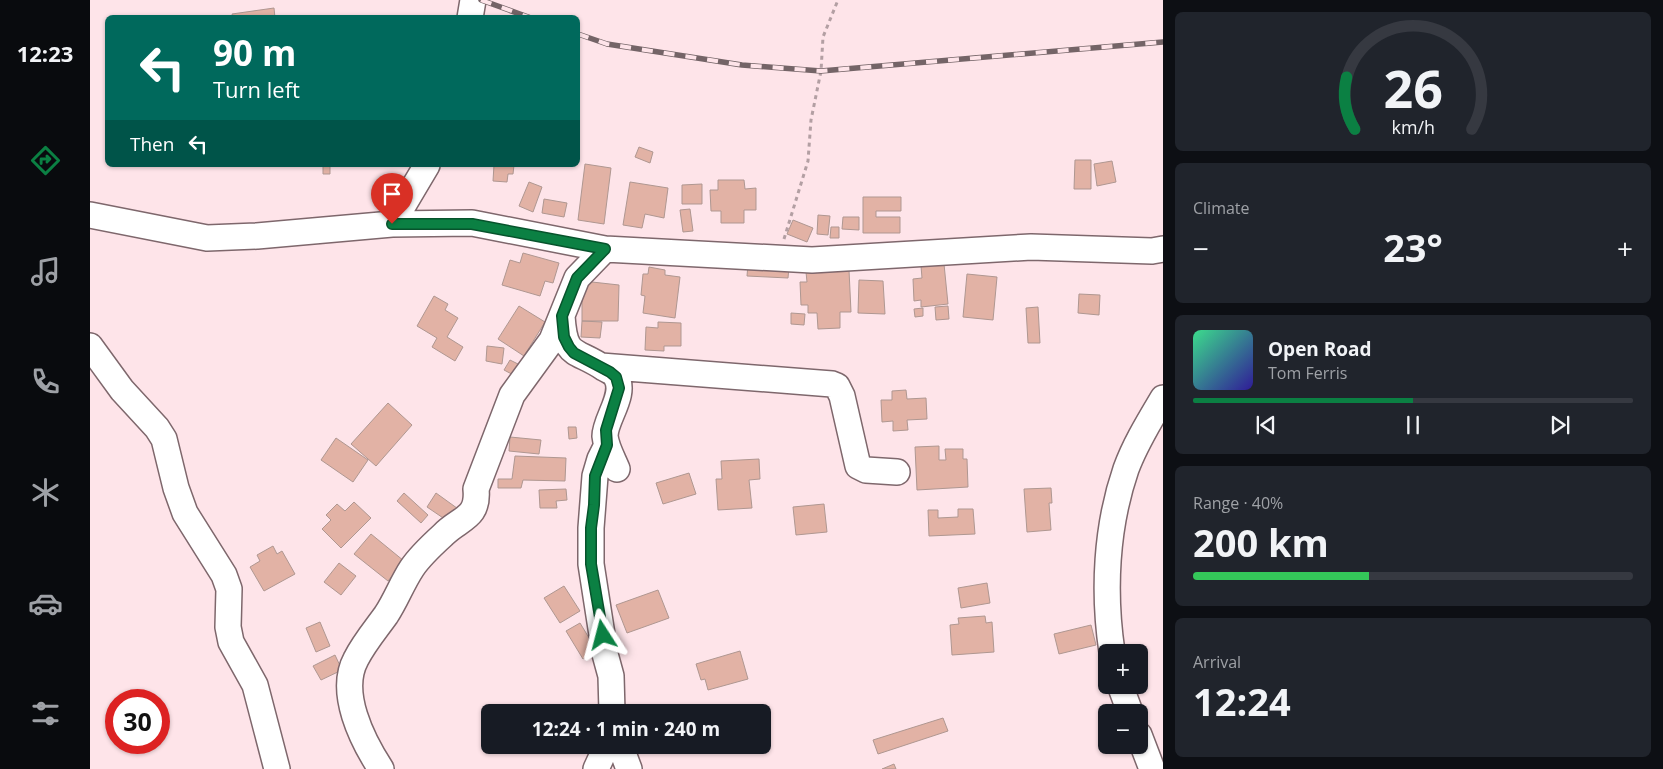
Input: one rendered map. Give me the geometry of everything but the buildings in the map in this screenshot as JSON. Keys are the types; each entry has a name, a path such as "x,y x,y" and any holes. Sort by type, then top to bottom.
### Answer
{"street":[{"path":"470,15 473,0"},
{"path":"392,224 426,167"},
{"path":"90,215 207,238 257,236 392,224 472,224 605,249 812,260 867,255 1031,247 1132,251 1163,249"},
{"path":"381,769 361,731 349,688 349,677 354,660 386,614 412,568 448,529 461,523 473,510 477,500 476,490 512,395 544,354 577,278 605,249"},
{"path":"562,316 564,337 574,353 602,366 616,377 619,388 606,430 607,445 617,469"},
{"path":"90,346 122,390 157,428 164,439 176,488 185,513 224,575 230,589 228,627 231,642 255,685 277,769"},
{"path":"602,366 837,386 842,396 858,466 866,470 896,472"},
{"path":"1111,644 1107,620 1107,573 1117,502 1127,467 1163,398"},
{"path":"607,445 595,476 591,528 591,564 605,654 611,676 612,704"},
{"path":"596,769 603,754"},
{"path":"623,754 629,769"},
{"path":"1146,754 1152,769"}],"path":[{"path":"777,258 808,161 811,120 821,71 824,37 838,0"}],"railway":[{"path":"481,0 523,15"},
{"path":"580,35 607,44 742,65 821,71 1163,42"}],"route":[{"path":"392,224 472,224 605,249 577,278 562,316 564,337 569,347 574,353 602,366 610,372 616,377 619,388 606,430 607,445 595,476 591,528 591,564 603,635"}]}
